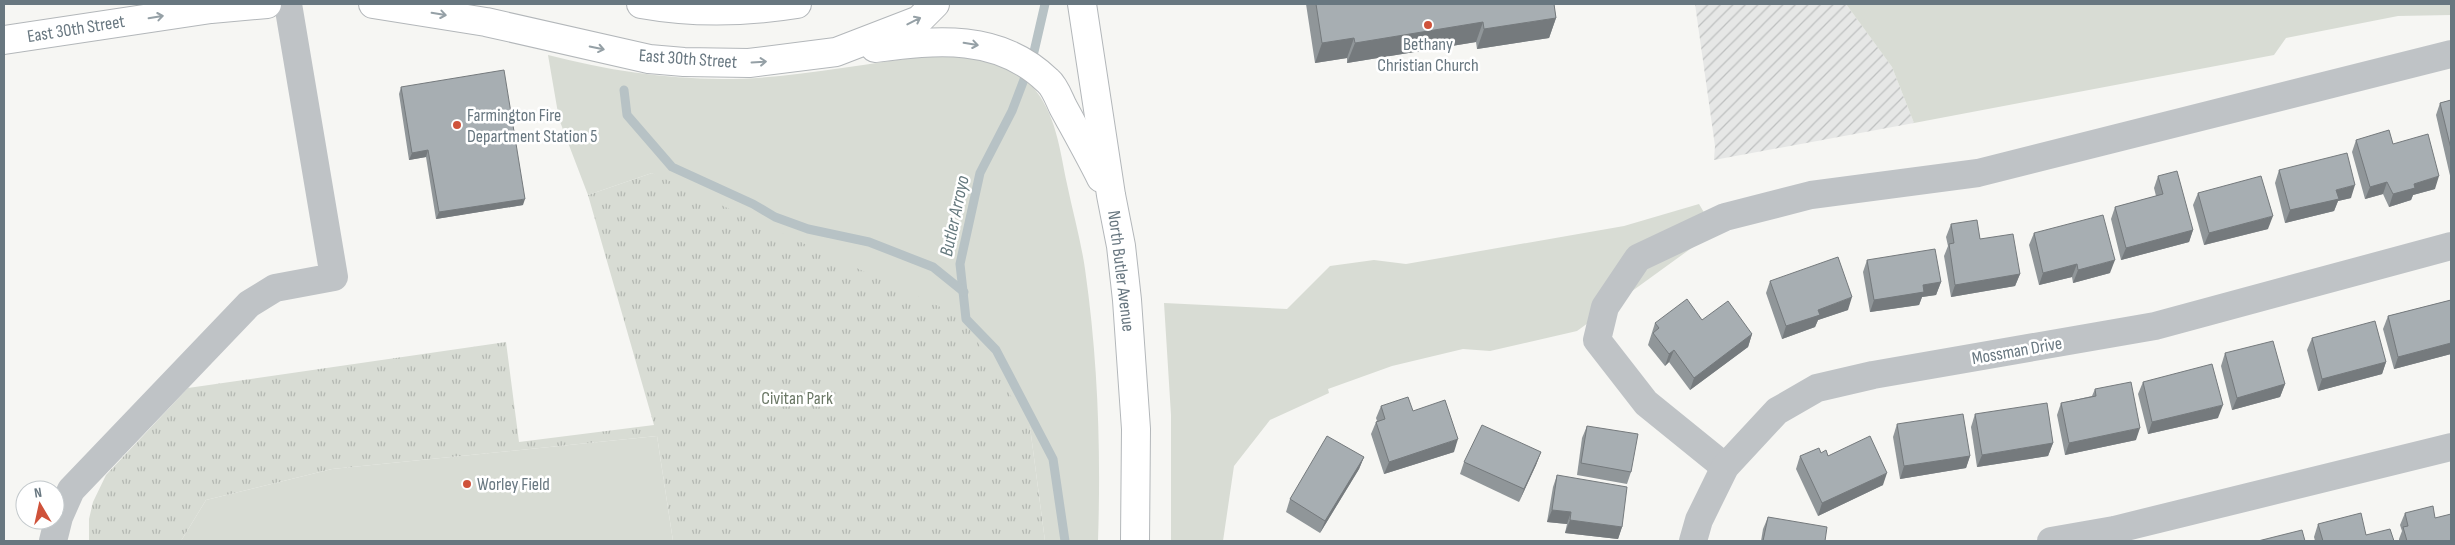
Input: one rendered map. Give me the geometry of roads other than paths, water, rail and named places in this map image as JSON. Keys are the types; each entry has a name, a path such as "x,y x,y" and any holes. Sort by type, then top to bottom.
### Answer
{"main road":[{"name":"East 30th Street","path":"4,40 211,9 267,4"},
{"name":"East 30th Street","path":"373,4 486,22 648,59 684,62 749,62 836,52 919,20 935,4"},
{"path":"641,4 715,10 748,10 797,4"},
{"name":"North Butler Avenue","path":"1082,4 1122,255 1136,429 1135,541"},
{"path":"836,52 927,42 970,42 998,50 1020,61 1049,82 1111,195"}],"street":[{"path":"53,541 59,517 71,490 249,304 275,288 334,278 288,4"},
{"path":"1725,467 1646,403 1597,340 1605,307 1638,258 1725,217 1811,195 1978,173 2451,54"},
{"name":"Mossman Drive","path":"1693,541 1699,520 1725,467 1777,411 1817,388 1873,375 2155,326 2451,246"},
{"path":"2051,541 2114,530 2451,447"}],"waterway":[{"name":"Butler Arroyo","path":"1045,4 1033,56 1012,111 980,173 960,264 966,319 996,350 1053,459 1065,541"},
{"path":"624,90 627,115 672,167 753,204 775,217 808,229 869,242 933,267 964,292"}],"place":[{"name":"Bethany Christian Church","path":"1428,25"},
{"name":"Farmington Fire Department Station 5","path":"457,125"},
{"name":"Worley Field","path":"467,484"}],"park label":[{"name":"Civitan Park","path":"797,398"}]}
